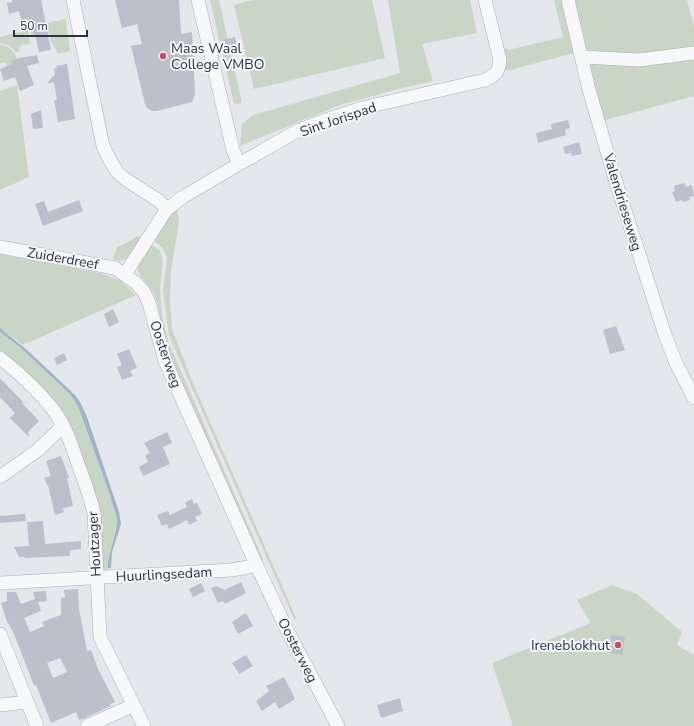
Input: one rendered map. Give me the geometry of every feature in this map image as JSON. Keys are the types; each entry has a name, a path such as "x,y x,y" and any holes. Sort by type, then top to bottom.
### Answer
{"street":[{"path":"73,0 103,146 118,173 158,200 167,209 125,274"},
{"path":"198,0 233,150 239,164"},
{"name":"Sint Jorispad","path":"167,209 183,197 299,130 362,108 485,80 494,76 499,70 500,60 485,0"},
{"name":"Valendrieseweg","path":"568,0 593,104 615,179 676,363 694,398"},
{"path":"582,57 639,60 694,53"},
{"name":"Zuiderdreef","path":"0,247 115,268 125,274"},
{"name":"Oosterweg","path":"125,274 144,292 149,303 166,361 256,564 288,632 338,726"},
{"name":"Houtzager","path":"0,358 14,369 47,402 63,426 72,446 91,498 94,513 100,637 144,726"},
{"path":"0,477 38,450 63,426"},
{"name":"Huurlingsedam","path":"0,583 231,570 249,567 256,564"},
{"path":"0,634 37,726"},
{"path":"0,705 27,702"},
{"path":"87,726 134,705"}],"green space":[{"path":"210,0 219,0 242,103 234,104"},
{"path":"253,0 372,0 385,58 254,89 234,5"},
{"path":"388,0 470,0 477,33 422,44 433,81 340,105 240,146 242,124 253,115 400,73"},
{"path":"554,0 564,0 574,53 506,70 503,51 507,48 508,50 563,37"},
{"path":"572,0 687,0 694,26 694,46 635,56 617,55 586,49"},
{"path":"66,19 70,51 58,54 49,33 32,36 30,27"},
{"path":"28,30 30,44 22,45 19,48 20,51 16,53 11,47 0,43 0,37"},
{"path":"0,45 11,49 17,59 11,61 12,64 6,66 5,62 0,63"},
{"path":"694,57 694,96 602,121 588,70 595,60"},
{"path":"17,85 29,177 0,190 0,91"},
{"path":"177,207 179,222 171,271 170,302 172,329 193,383 297,620 294,619 169,336 163,291 167,258 162,247 152,240 165,220"},
{"path":"137,236 141,238 127,258 118,261 113,259 117,247"},
{"path":"150,243 160,251 163,260 160,287 162,316 168,341 263,559 259,561 171,364 163,337 159,310 154,294 139,273 137,265"},
{"path":"0,252 103,274 121,281 136,295 23,345 0,328"},
{"path":"0,332 20,347 70,394 78,406 110,495 117,519 108,567 110,574 104,573 75,443 0,352"},
{"path":"612,585 637,594 682,632 677,645 694,655 694,726 513,726 492,663 591,623 577,600"}],"water":[{"path":"0,328 27,350 75,395 87,417 119,512 121,524 112,552 111,568 108,568 108,562 117,519 110,495 78,406 70,394 20,347 0,332"}],"building":[{"path":"12,0 41,0 51,50 39,52 32,22 22,24 19,11 9,14 7,3 12,2"},
{"name":"Maas Waal College VMBO","path":"115,0 179,0 181,34 192,32 195,94 192,102 157,111 152,111 147,108 131,46 142,44 137,24 122,28"},
{"path":"235,37 237,47 225,49 223,40"},
{"path":"37,55 39,63 27,66 34,85 20,91 15,77 4,81 0,69 12,64 11,61"},
{"path":"67,64 75,119 58,122 54,100 57,100 54,82 47,84 55,74 54,69 57,68 56,66"},
{"path":"41,110 43,128 33,129 31,114"},
{"path":"568,120 570,128 565,130 566,135 538,143 536,133 552,129 551,124"},
{"path":"579,142 582,154 572,156 571,153 565,154 563,147"},
{"path":"684,183 686,187 692,185 694,196 690,197 690,200 676,202 672,192 675,191 674,186"},
{"path":"79,200 83,211 43,226 35,204 44,201 48,212"},
{"path":"113,309 119,322 109,327 104,314"},
{"path":"616,326 625,350 610,354 603,330"},
{"path":"129,349 137,368 130,371 133,376 122,380 117,367 122,365 117,354"},
{"path":"64,353 67,360 57,365 54,358"},
{"path":"0,378 39,421 28,432 29,437 10,418 15,413 0,397"},
{"path":"167,432 172,443 163,447 170,464 143,476 139,467 148,462 145,455 150,453 144,443"},
{"path":"61,456 69,478 67,478 73,506 63,508 64,512 55,515 48,485 44,478 51,476 46,461"},
{"path":"192,499 194,504 197,503 202,514 195,517 197,521 189,525 187,520 169,529 167,524 162,526 157,515 168,511 170,515 187,507 185,503"},
{"path":"25,514 26,521 0,523 0,516"},
{"path":"43,521 45,544 81,541 81,549 70,550 70,556 19,557 14,547 29,546 27,522"},
{"path":"241,582 246,593 225,604 223,601 218,603 211,588 216,586 225,590"},
{"path":"201,583 205,591 193,597 189,589"},
{"path":"78,589 79,609 87,651 91,650 98,669 115,702 110,704 111,706 83,719 79,720 76,712 51,723 36,685 35,686 33,683 14,634 6,619 1,603 7,601 7,592 16,592 21,604 35,599 33,592 46,591 47,601 38,602 41,611 24,618 30,632 44,626 42,622 61,615 61,598 65,597 64,590","holes":["60,658 67,672 53,678 47,663"]},
{"path":"246,613 253,626 238,634 232,622"},
{"name":"Ireneblokhut","path":"611,635 625,637 622,655 609,653"},
{"path":"246,655 253,666 239,674 232,663"},
{"path":"284,677 295,699 279,709 275,702 262,711 256,701 269,691 266,686"},
{"path":"400,698 403,711 381,718 377,705"}],"place":[{"name":"Maas Waal College VMBO","path":"163,56"},
{"name":"Ireneblokhut","path":"618,645"}]}
